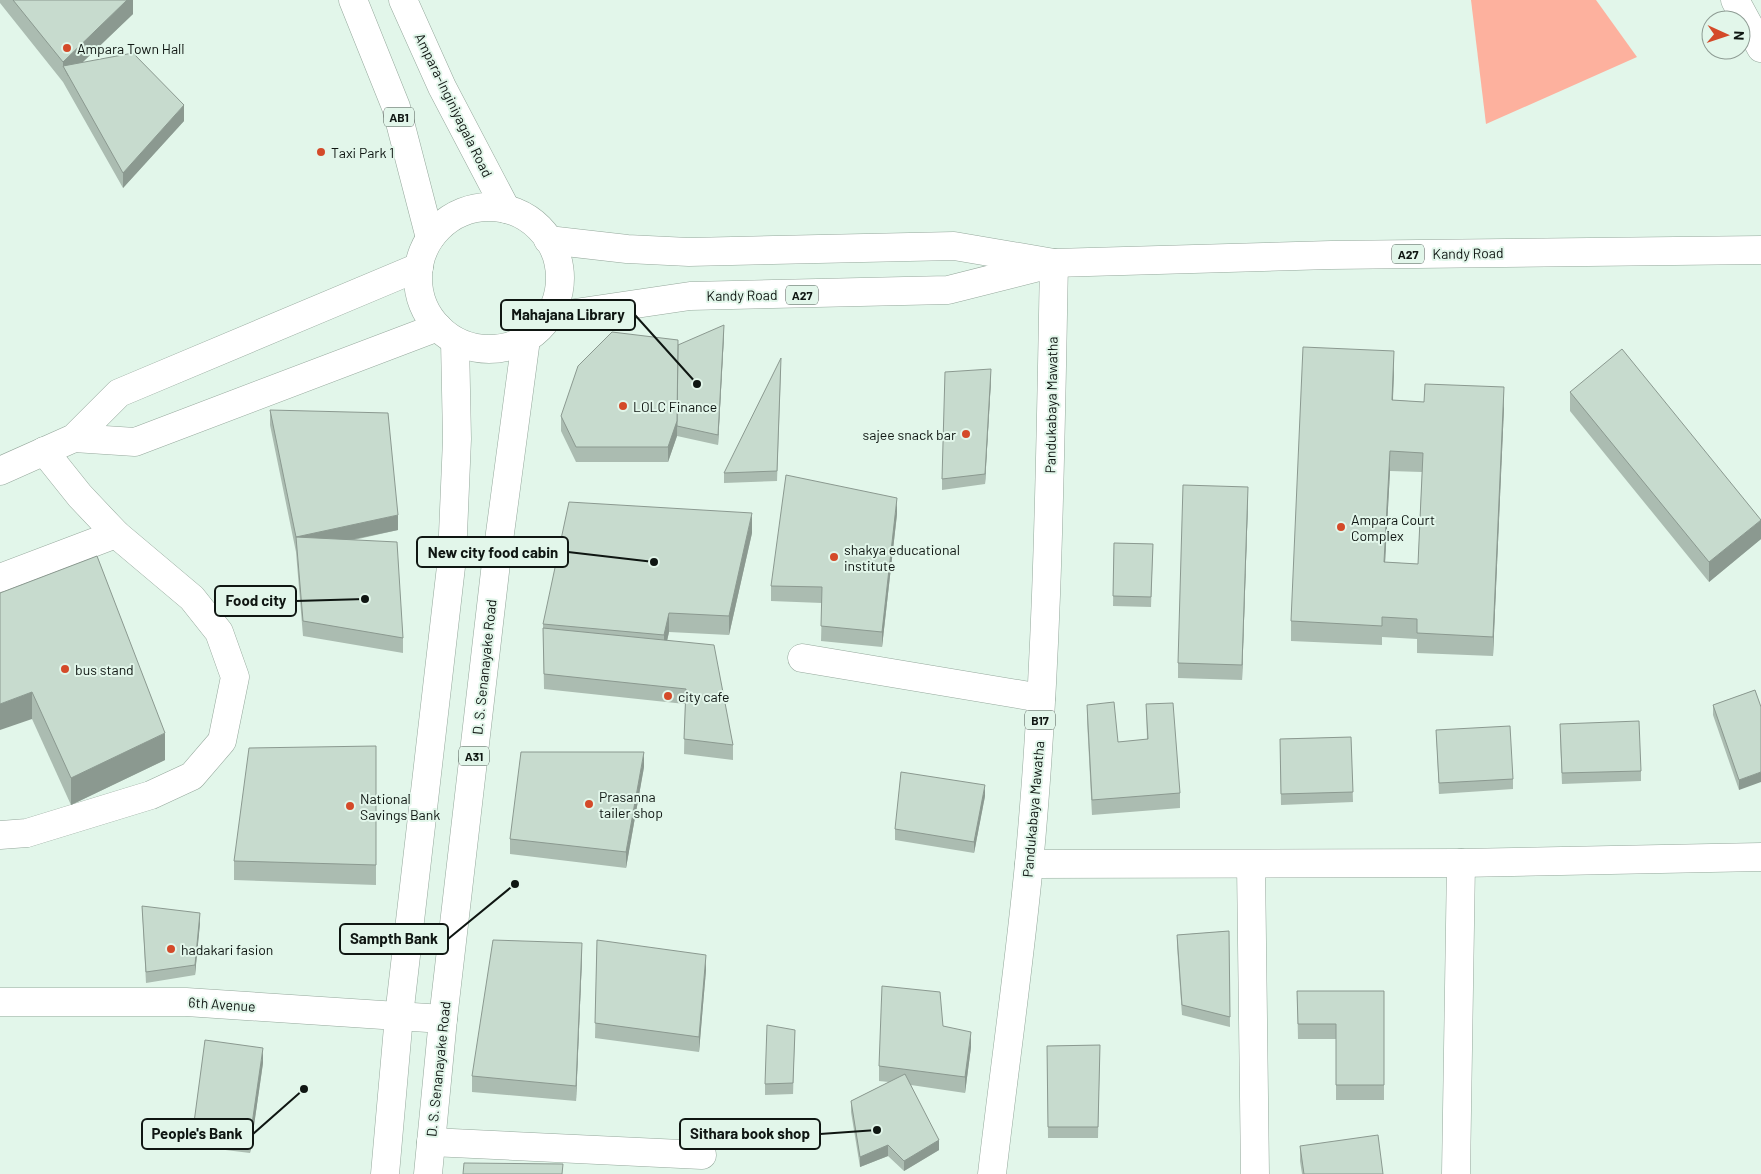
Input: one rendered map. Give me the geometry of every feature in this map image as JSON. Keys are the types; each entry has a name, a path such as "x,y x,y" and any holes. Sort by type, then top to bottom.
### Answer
{"main road":[{"name":"AB1","path":"353,0 396,107 430,238"},
{"name":"Ampara-Inginiyagala Road","path":"403,0 442,87 506,209"},
{"path":"1735,0 1761,48"},
{"path":"489,207 506,209 537,226 548,240 557,259 559,278 557,298 548,317 526,339 509,346 490,349 472,348 446,334 421,300 418,284 419,267 423,252 430,238 442,225 456,215 472,209 489,207"},
{"name":"Kandy Road","path":"548,240 627,249 689,252 954,246 1054,263 1331,255 1761,250"},
{"name":"Kandy Road","path":"548,317 690,296 948,290 1054,263"},
{"name":"Pandukabaya Mawatha","path":"992,1174 1029,864 1041,698 1048,556 1054,263"},
{"path":"0,471 74,438 119,393 419,267"},
{"path":"74,438 135,442 446,334"},
{"path":"385,1174 399,1016 452,558 457,439 446,334"},
{"name":"D. S. Senanayake Road","path":"428,1174 443,1019 497,553 526,339"},
{"path":"0,834 27,833 151,795 192,776 222,741 235,677 220,632 192,598 116,534 80,496 44,452"},
{"path":"0,578 116,534"},
{"path":"802,658 1041,698"},
{"path":"1029,864 1461,864 1761,857"},
{"path":"1456,1174 1461,864"},
{"path":"1251,865 1255,1174"},
{"name":"6th Avenue","path":"0,1002 186,1002 443,1019"},
{"path":"431,1142 702,1155"}],"shaded area":[{"path":"1471,0 1596,0 1637,57 1486,124"}],"building":[{"path":"13,0 127,0 63,62"},
{"path":"133,53 184,105 123,173 63,66"},
{"path":"724,325 718,435 677,426 678,345"},
{"name":"LOLC Finance","path":"612,332 678,340 677,421 668,447 576,447 561,416 578,366"},
{"name":"Ampara Court Complex","path":"1303,347 1394,351 1392,400 1424,402 1425,384 1504,387 1493,637 1417,633 1417,619 1382,617 1382,626 1291,621","holes":["1390,451 1423,453 1418,564 1384,562"]},
{"path":"1622,349 1761,520 1709,562 1570,392"},
{"path":"781,358 777,471 724,473"},
{"name":"sajee snack bar","path":"991,369 985,474 942,479 945,372"},
{"path":"270,410 388,413 398,515 296,537"},
{"name":"shakya educational institute","path":"786,475 897,498 882,632 821,626 822,587 771,586"},
{"path":"1183,485 1248,487 1242,665 1178,663"},
{"path":"569,502 752,513 729,616 669,613 664,635 543,624"},
{"path":"296,537 397,542 403,638 303,621"},
{"path":"1114,543 1153,544 1151,597 1113,596"},
{"name":"bus stand","path":"97,556 165,733 71,778 32,692 0,704 0,593"},
{"name":"city cafe","path":"543,628 714,645 733,745 684,739 686,689 544,674"},
{"path":"1755,690 1761,707 1761,772 1739,780 1713,705"},
{"path":"1114,702 1118,742 1148,739 1146,704 1173,703 1180,793 1092,800 1087,705"},
{"path":"1639,721 1641,771 1562,773 1560,724"},
{"path":"1510,726 1513,779 1439,783 1436,730"},
{"path":"1351,737 1353,792 1281,794 1280,739"},
{"path":"376,746 376,865 234,861 249,748"},
{"path":"521,752 644,752 626,852 510,839"},
{"path":"901,772 985,785 974,842 895,829"},
{"name":"hadakari fasion","path":"142,906 200,913 195,965 146,972"},
{"path":"1229,931 1230,1017 1182,1005 1177,935"},
{"path":"493,940 582,943 576,1086 472,1076"},
{"path":"597,940 706,955 699,1037 595,1023"},
{"path":"882,986 940,992 943,1026 971,1032 965,1077 879,1066"},
{"path":"1297,991 1384,991 1384,1085 1336,1085 1336,1024 1298,1024"},
{"path":"767,1025 795,1030 793,1083 765,1084"},
{"path":"205,1040 263,1048 250,1138 193,1130"},
{"path":"1100,1045 1098,1127 1048,1127 1047,1046"},
{"path":"905,1074 939,1140 904,1161 888,1145 860,1157 851,1101"},
{"path":"1378,1135 1383,1174 1304,1174 1300,1146"},
{"path":"464,1163 563,1164 562,1174 463,1174"}],"place":[{"name":"Ampara Town Hall","path":"67,48"},
{"name":"Taxi Park 1","path":"321,152"},
{"name":"Mahajana Library","path":"697,384"},
{"name":"LOLC Finance","path":"623,406"},
{"name":"sajee snack bar","path":"966,434"},
{"name":"Ampara Court Complex","path":"1341,527"},
{"name":"shakya educational institute","path":"834,557"},
{"name":"New city food cabin","path":"654,562"},
{"name":"Food city","path":"365,599"},
{"name":"bus stand","path":"65,669"},
{"name":"city cafe","path":"668,696"},
{"name":"Prasanna tailer shop","path":"589,804"},
{"name":"National Savings Bank","path":"350,806"},
{"name":"Sampth Bank","path":"515,884"},
{"name":"hadakari fasion","path":"171,949"},
{"name":"People's Bank","path":"304,1089"},
{"name":"Sithara book shop","path":"877,1130"}]}
